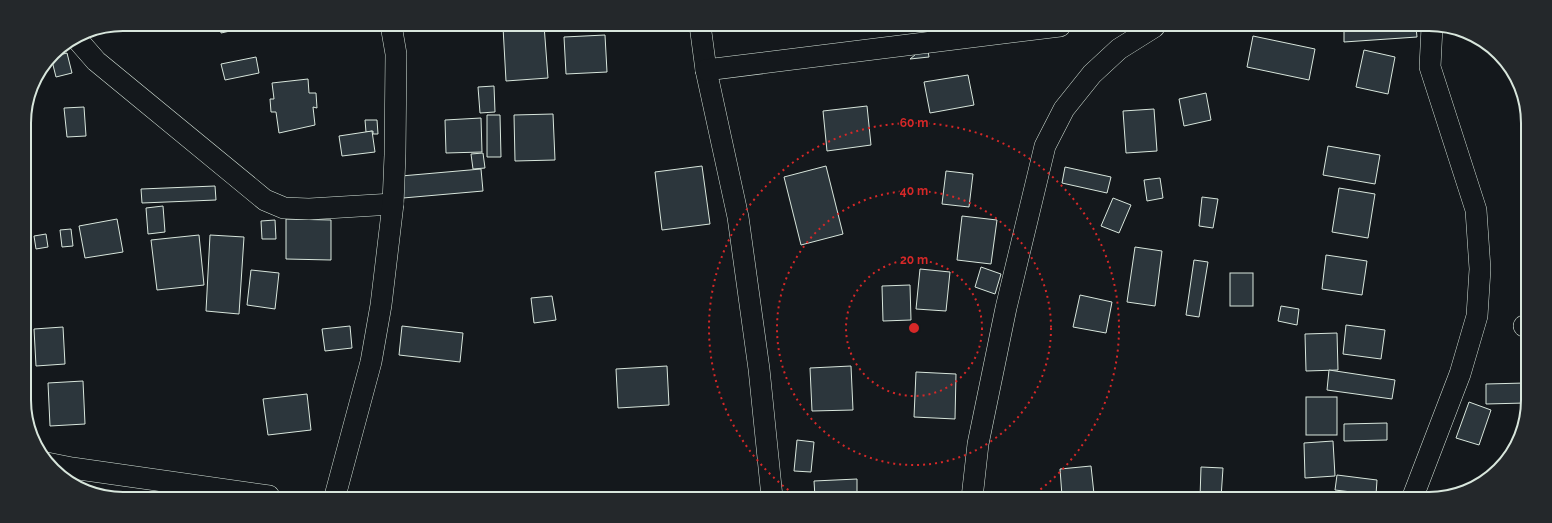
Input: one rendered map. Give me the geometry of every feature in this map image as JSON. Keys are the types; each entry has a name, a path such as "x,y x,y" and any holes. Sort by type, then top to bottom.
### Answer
{"street":[{"path":"392,31 396,54"},
{"path":"336,492 371,362 381,305 393,204 396,54 401,31"},
{"path":"701,31 706,70 738,217 759,369 771,492"},
{"path":"706,70 1020,31"},
{"path":"973,492 978,444 1004,315 1045,146 1064,109 1092,74 1120,49 1148,31"},
{"path":"1415,492 1462,367 1477,316 1480,269 1476,210 1430,68 1432,31"},
{"path":"79,42 96,61 265,200 284,208 309,209 393,204"},
{"path":"58,465 241,492"}],"building":[{"path":"503,31 544,31 548,78 506,81"},
{"path":"1344,31 1416,31 1417,37 1344,42"},
{"path":"605,35 607,72 566,74 564,37"},
{"path":"1253,36 1315,49 1309,80 1247,67"},
{"path":"927,45 929,57 910,59"},
{"path":"1364,50 1395,57 1388,94 1356,87"},
{"path":"67,53 72,73 56,77 53,64 62,54"},
{"path":"256,57 259,73 225,80 221,64"},
{"path":"968,75 974,105 930,113 924,82"},
{"path":"308,79 309,93 316,93 317,108 313,107 315,125 279,133 276,112 271,112 270,99 274,99 272,83"},
{"path":"494,86 495,112 480,113 478,87"},
{"path":"1206,93 1211,120 1184,126 1179,99"},
{"path":"867,106 871,145 827,151 823,111"},
{"path":"84,107 86,136 67,137 64,108"},
{"path":"1154,109 1157,151 1126,153 1123,111"},
{"path":"553,114 555,160 515,161 514,115"},
{"path":"487,115 500,115 501,157 487,157"},
{"path":"481,118 482,152 446,153 445,120"},
{"path":"365,120 377,120 378,134 373,134 373,131 366,132"},
{"path":"372,131 375,152 342,156 339,136"},
{"path":"1328,146 1380,155 1375,184 1323,175"},
{"path":"483,153 485,168 473,169 471,154"},
{"path":"702,166 710,224 662,230 655,172"},
{"path":"826,166 843,234 801,245 784,177"},
{"path":"1065,167 1111,177 1107,193 1062,183"},
{"path":"481,169 483,191 403,198 401,176"},
{"path":"946,171 973,174 969,207 942,204"},
{"path":"1160,178 1163,198 1147,201 1144,180"},
{"path":"215,186 216,200 142,203 141,189"},
{"path":"1339,188 1375,194 1368,238 1332,232"},
{"path":"1202,197 1218,199 1213,228 1199,226"},
{"path":"1113,198 1131,205 1119,233 1101,226"},
{"path":"163,206 165,232 148,234 146,208"},
{"path":"962,216 997,220 991,264 957,260"},
{"path":"117,219 123,252 85,258 79,226"},
{"path":"286,219 331,220 331,260 286,259"},
{"path":"275,220 276,239 262,239 261,221"},
{"path":"71,229 73,246 62,247 60,230"},
{"path":"46,234 48,247 36,249 34,236"},
{"path":"199,235 204,285 157,290 151,240"},
{"path":"210,235 244,237 239,314 206,311"},
{"path":"1135,247 1162,251 1155,306 1127,302"},
{"path":"1326,255 1367,261 1362,295 1322,289"},
{"path":"1194,260 1208,262 1199,317 1186,315"},
{"path":"981,267 1001,274 995,294 975,287"},
{"path":"920,269 950,272 946,311 916,309"},
{"path":"251,270 279,273 275,309 247,305"},
{"path":"1230,273 1253,273 1253,306 1230,306"},
{"path":"910,285 911,320 883,321 882,286"},
{"path":"1080,295 1112,302 1106,333 1073,327"},
{"path":"552,296 556,320 534,323 531,298"},
{"path":"1281,306 1299,309 1297,325 1278,321"},
{"path":"1346,325 1385,330 1381,359 1343,354"},
{"path":"350,326 352,348 325,351 322,329"},
{"path":"402,326 463,333 460,362 399,355"},
{"path":"63,327 65,364 36,366 34,329"},
{"path":"1337,333 1338,370 1306,371 1305,334"},
{"path":"667,366 669,405 618,408 616,369"},
{"path":"851,366 853,410 812,411 810,368"},
{"path":"1329,370 1395,380 1392,399 1327,390"},
{"path":"916,372 956,374 955,419 914,417"},
{"path":"83,381 85,424 50,426 48,383"},
{"path":"1521,383 1521,403 1486,404 1486,384"},
{"path":"307,394 311,430 268,435 263,399"},
{"path":"1306,397 1337,397 1337,435 1306,435"},
{"path":"1469,402 1491,410 1479,445 1456,438"},
{"path":"1387,423 1387,440 1344,441 1344,424"},
{"path":"797,440 814,442 811,472 794,471"},
{"path":"1333,441 1335,476 1305,478 1304,443"},
{"path":"1091,466 1094,492 1062,492 1060,469"},
{"path":"1201,467 1223,468 1221,492 1200,492"},
{"path":"1337,475 1377,480 1376,492 1351,492 1335,490"},
{"path":"857,479 857,492 815,492 814,481"}]}
